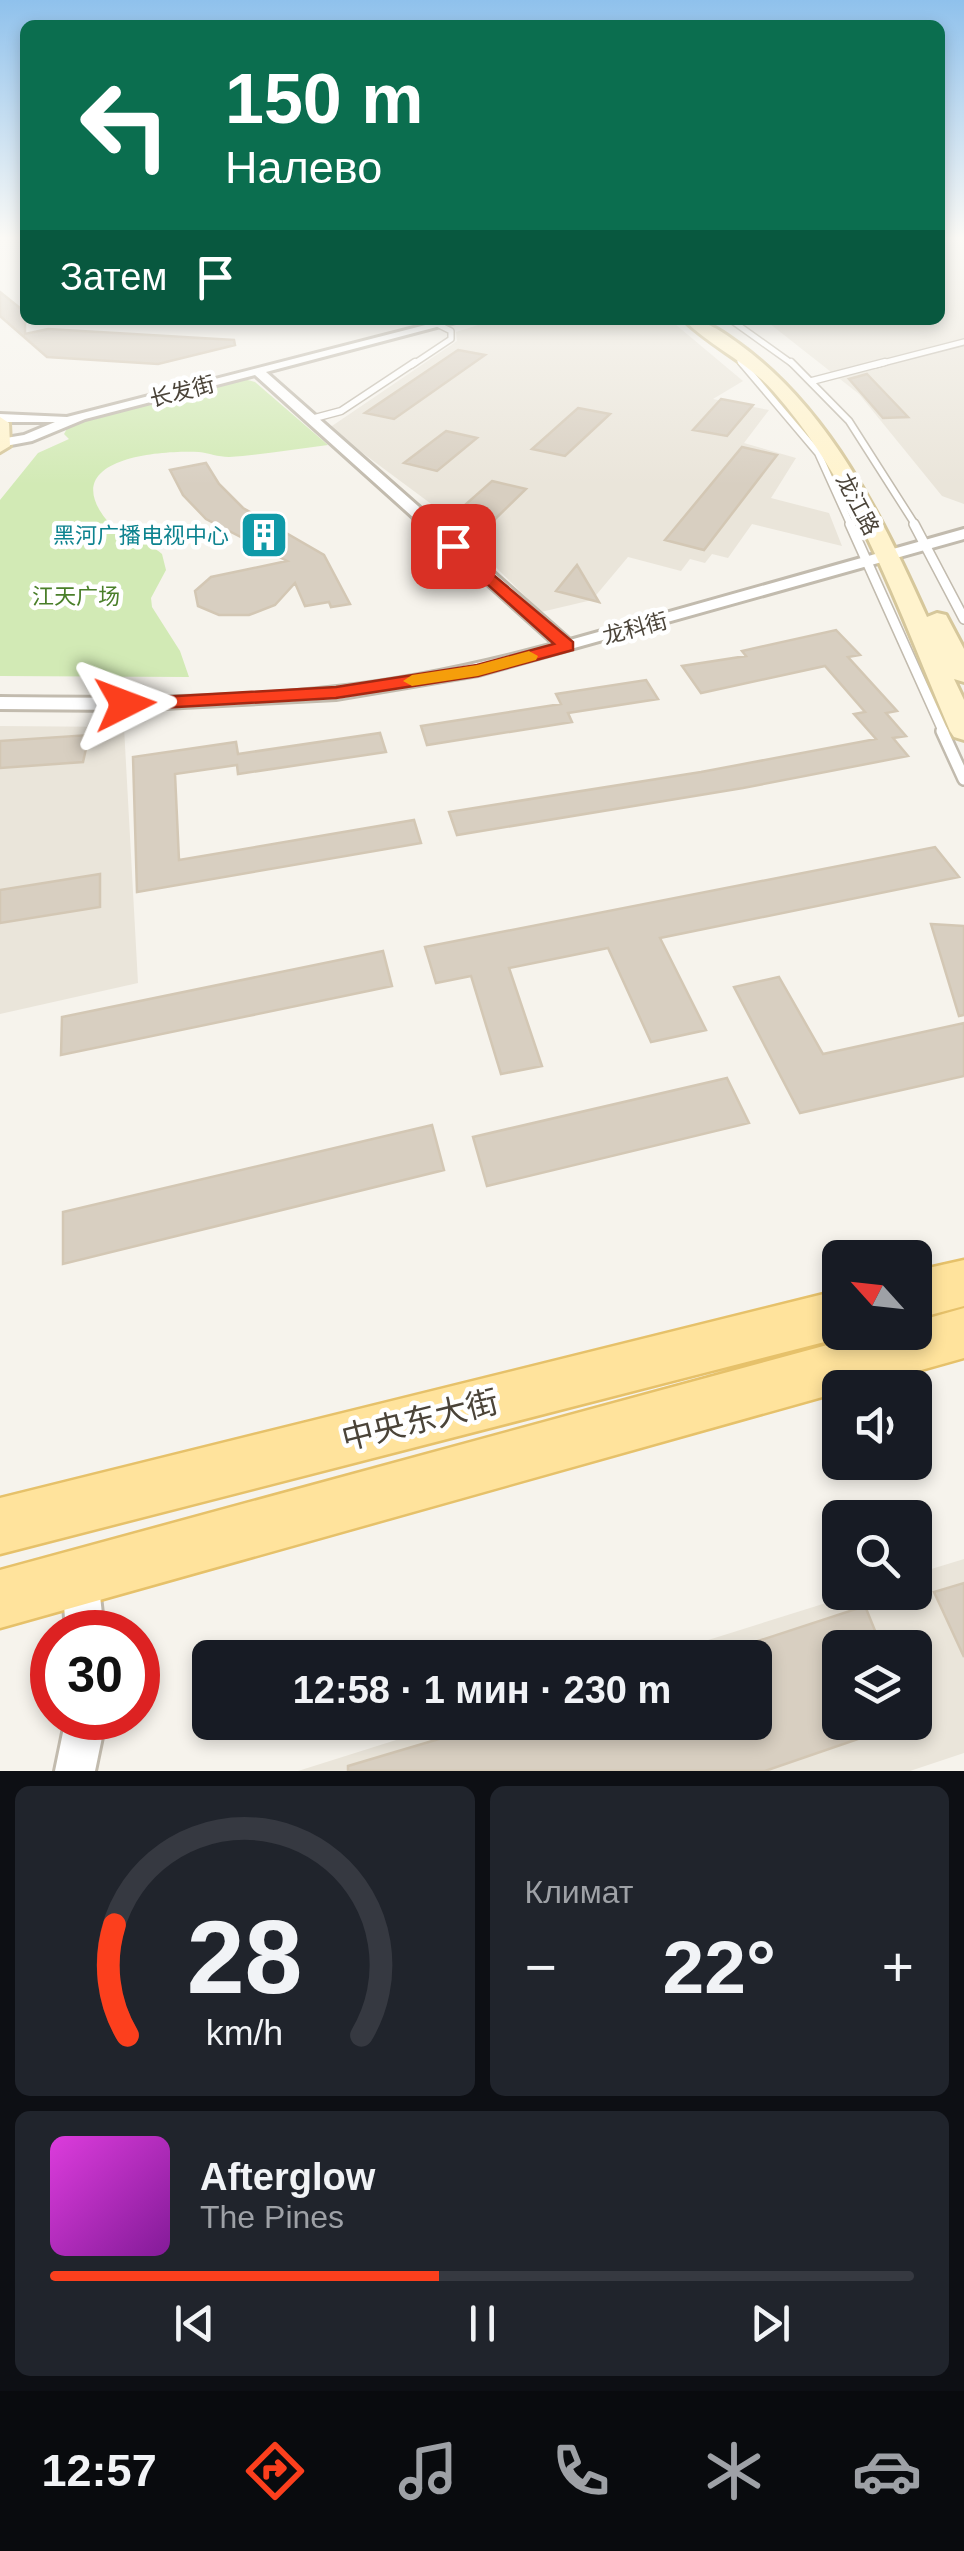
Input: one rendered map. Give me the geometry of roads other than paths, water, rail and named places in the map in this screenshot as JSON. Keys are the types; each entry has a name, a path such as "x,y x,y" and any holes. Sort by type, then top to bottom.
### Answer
{"main road":[{"path":"932,1291 964,1283"},
{"name":"中央东大街","path":"0,1526 822,1319"},
{"path":"0,1600 964,1333"}],"street":[{"name":"长发街","path":"0,444 27,438 80,416 439,325"},
{"name":"龙江路","path":"700,325 732,345 778,385 828,447 886,558 964,731"},
{"name":"龙江路","path":"718,325 757,353 811,402 846,445 886,558 964,674"},
{"path":"257,372 567,646"},
{"name":"长发街","path":"0,420 80,416"},
{"path":"0,420 0,444"},
{"name":"龙科街","path":"0,703 125,704 336,692 478,670 964,534"},
{"path":"80,1578 84,1610"},
{"path":"75,1771 81,1740"}],"lane":[{"path":"311,419 341,411 451,338 451,332 439,325"},
{"path":"691,325 748,367 818,453 886,558 964,780"},
{"path":"738,325 812,381 873,455 964,619"},
{"path":"812,381 964,342"}],"place":[{"name":"黑河广播电视中心","path":"264,535"}],"park label":[{"name":"江天广场","path":"76,596"}]}
